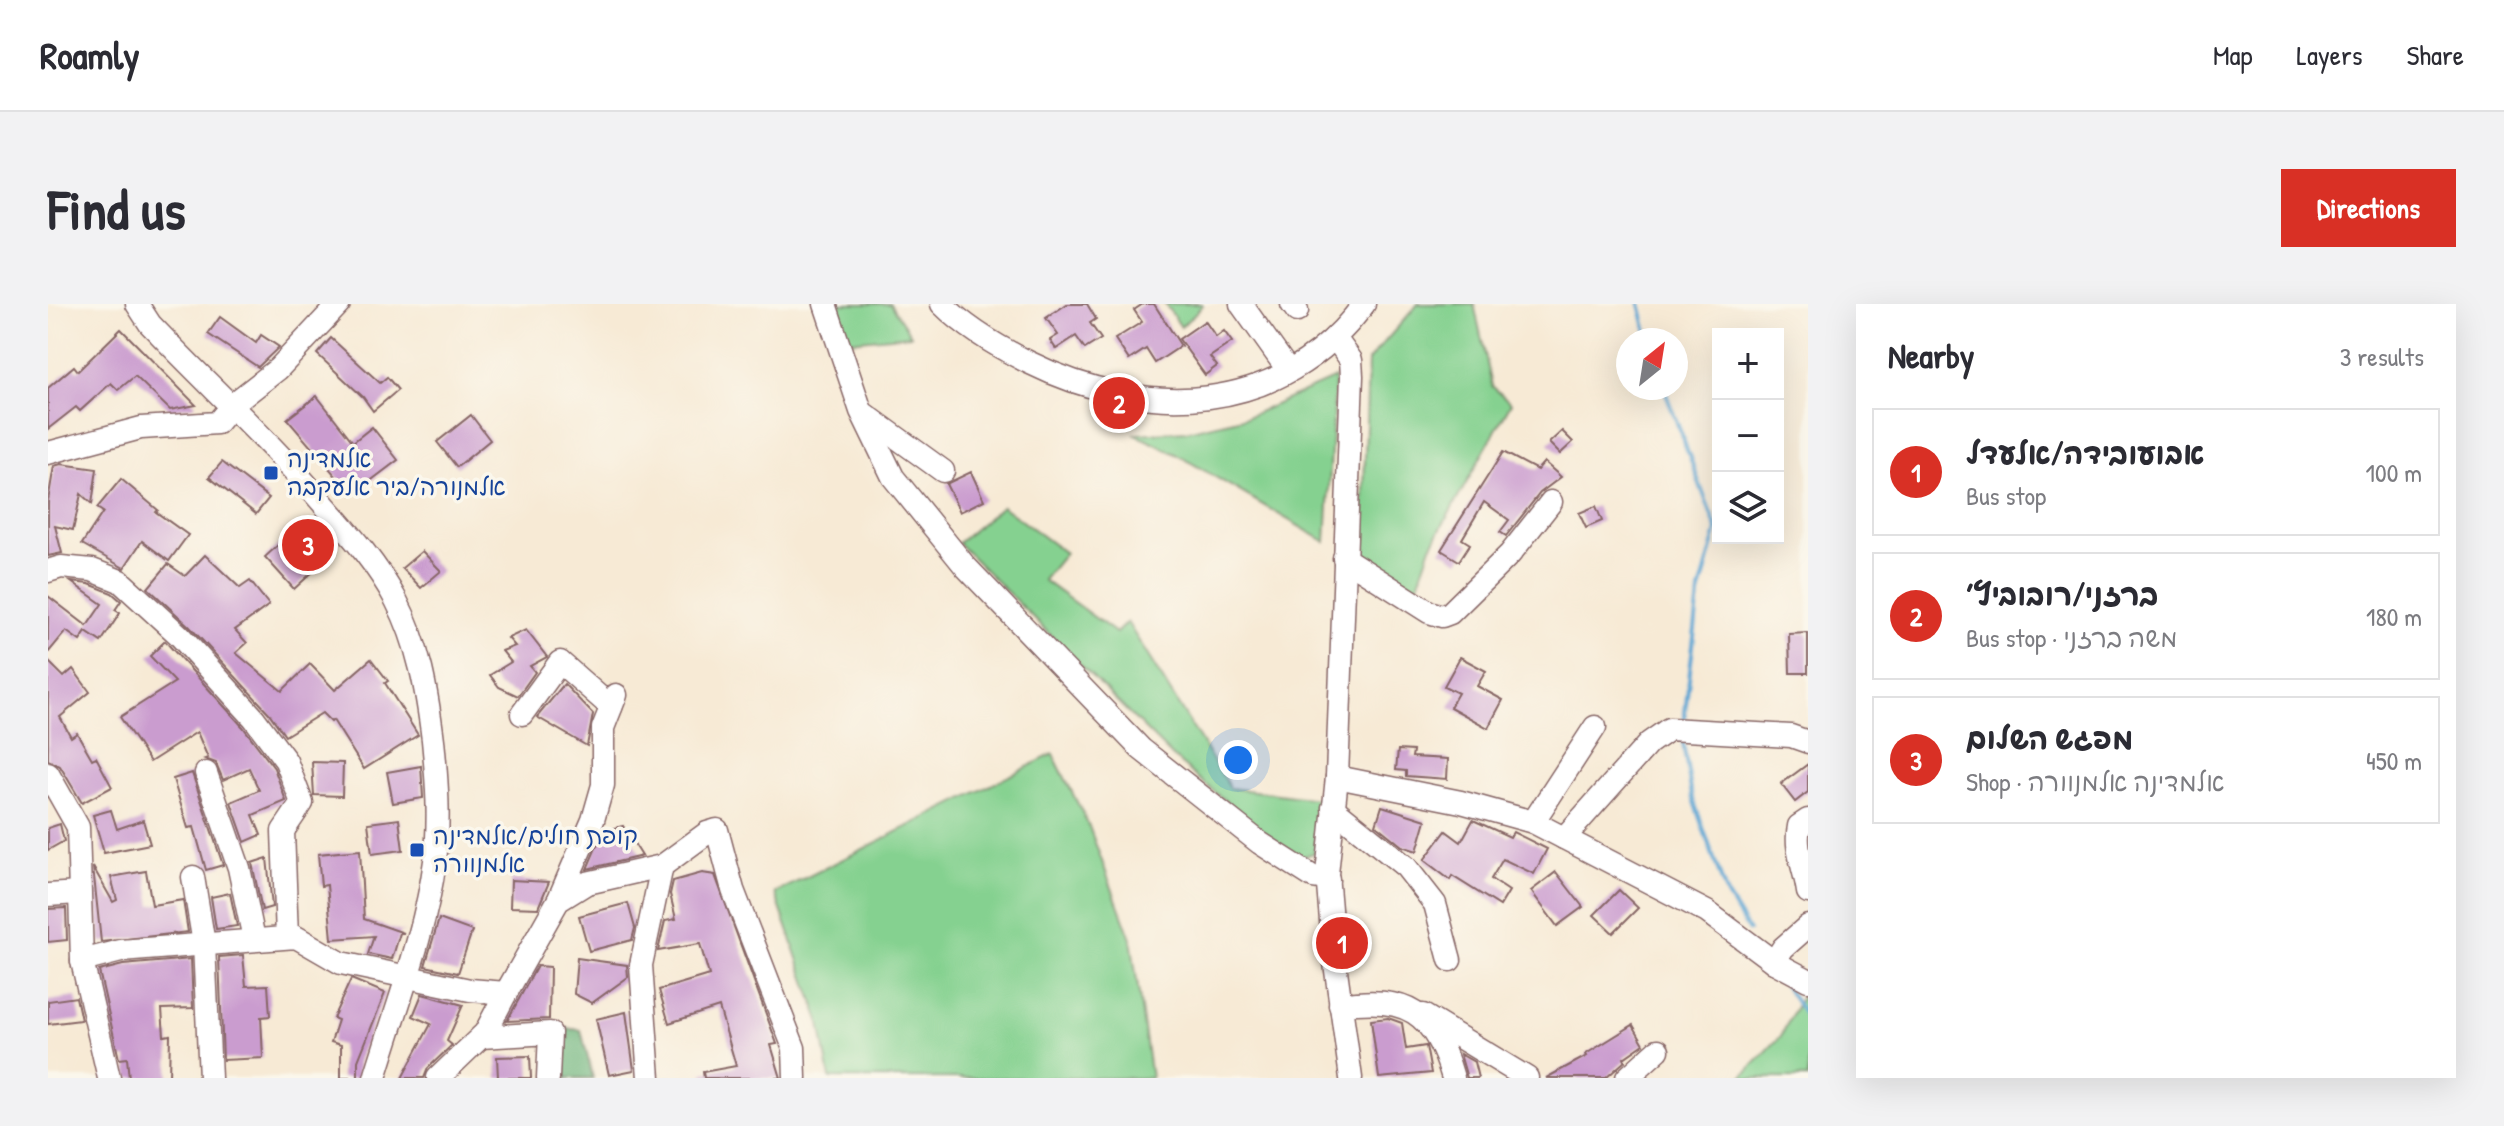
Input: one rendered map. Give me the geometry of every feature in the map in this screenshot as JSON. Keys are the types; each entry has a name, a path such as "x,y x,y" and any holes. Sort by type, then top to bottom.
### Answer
{"street":[{"path":"137,304 150,324 288,462 381,573 415,646 428,690 439,813 434,864 406,977 375,1078"},
{"path":"48,453 141,428 217,423 232,405 278,369 339,304"},
{"path":"825,304 861,411 893,477 940,537 1141,749 1260,843 1313,877 1328,879"},
{"path":"942,304 989,340 1077,385 1136,399 1173,401 1236,393 1288,370 1335,338 1364,304"},
{"path":"1244,305 1288,370"},
{"path":"1335,338 1351,360 1352,376 1337,777 1328,879 1340,1005 1351,1078"},
{"path":"861,411 943,471"},
{"path":"1344,558 1429,612 1442,616 1450,613 1510,554 1551,502"},
{"path":"48,571 61,567 92,570 120,581 216,674 286,761 302,803 283,831 287,937"},
{"path":"438,1078 481,1037 558,901 593,820 603,785 603,728 614,701 560,662 522,714"},
{"path":"1533,822 1595,727"},
{"path":"1564,838 1649,743 1669,729 1791,736 1808,742"},
{"path":"206,773 239,868 254,939"},
{"path":"48,774 78,827 82,961 109,1078"},
{"path":"1337,777 1461,802 1533,822 1707,912 1774,962 1808,980"},
{"path":"1333,808 1406,867 1435,904 1450,960"},
{"path":"1808,820 1799,826 1795,845 1806,872 1808,892"},
{"path":"558,901 587,883 662,866 707,833 717,830 733,890 794,1048 795,1078"},
{"path":"649,1078 641,965 662,866"},
{"path":"193,877 204,944 210,1078"},
{"path":"48,895 78,893"},
{"path":"1774,962 1783,948 1808,926"},
{"path":"82,961 121,951 287,937 314,945 341,963 470,990 506,993"},
{"path":"1340,1005 1374,1000 1397,1002 1494,1055 1527,1078"},
{"path":"1411,1009 1436,1037 1453,1078"},
{"path":"481,1037 550,1033 548,1078"},
{"path":"1627,1078 1658,1050"}],"green space":[{"path":"837,304 890,304 911,335 850,341"},
{"path":"1165,304 1202,304 1203,305 1181,327"},
{"path":"1418,304 1474,304 1492,386 1511,403 1431,546 1416,591 1362,555 1368,361"},
{"path":"1335,378 1326,542 1176,454 1134,434 1187,431 1247,417"},
{"path":"1002,506 1065,553 1043,580 1116,633 1127,622 1230,788 1318,799 1314,853 1302,857 1272,840 1174,758 958,543"},
{"path":"1053,754 1088,824 1131,939 1151,1078 830,1078 819,1018 775,893"},
{"path":"1801,997 1808,1001 1808,1078 1741,1078 1781,1036"},
{"path":"563,1028 581,1030 593,1078 560,1078"}],"building":[{"path":"1067,304 1087,304 1096,319 1090,323 1101,339 1085,349 1076,336 1056,349 1050,340 1058,335 1046,318"},
{"path":"1143,304 1154,304 1181,346 1155,363 1146,349 1129,360 1115,339 1142,322 1134,310"},
{"path":"220,317 256,343 261,335 279,347 258,367 208,334"},
{"path":"1205,321 1216,337 1224,331 1232,342 1210,357 1217,366 1205,375 1179,339"},
{"path":"121,329 196,405 170,410 135,376 118,390 111,383 80,411 76,407 48,429 48,388 74,366 78,371"},
{"path":"331,338 380,383 387,377 398,390 373,411 363,397 317,354"},
{"path":"317,396 353,442 372,427 398,460 352,495 287,419"},
{"path":"471,415 490,440 457,467 437,442"},
{"path":"1562,431 1573,442 1560,454 1549,443"},
{"path":"1503,452 1537,470 1544,462 1561,477 1540,493 1506,536 1500,532 1509,520 1484,502 1462,539 1470,544 1459,561 1441,550"},
{"path":"222,462 269,498 256,514 209,477"},
{"path":"61,464 97,469 92,504 81,494 73,530 55,526 62,553 48,556 48,501 54,466"},
{"path":"971,472 984,500 960,512 946,484"},
{"path":"121,479 158,510 156,512 188,535 169,561 142,541 124,568 82,544 103,512 97,508"},
{"path":"1596,506 1602,521 1586,528 1579,513"},
{"path":"298,527 327,559 294,589 265,557"},
{"path":"422,551 441,571 421,588 402,568"},
{"path":"205,555 240,588 250,581 269,605 235,630 247,643 236,653 282,691 310,664 335,690 371,659 388,681 385,683 418,735 364,769 333,720 331,722 322,713 285,736 269,713 189,626 148,588 168,564 185,576"},
{"path":"71,582 89,584 112,593 121,601 115,610 120,613 101,642 86,632 80,641 66,631 48,653 48,596 87,626 102,604"},
{"path":"526,630 547,657 530,666 535,672 518,696 499,687 490,675 511,662 502,651 515,646 508,638"},
{"path":"1808,633 1808,673 1790,673 1789,634"},
{"path":"165,641 243,727 274,768 286,801 253,815 261,835 245,842 231,802 259,790 249,768 223,780 216,763 205,759 208,758 197,732 150,762 120,717 175,682 150,656"},
{"path":"1460,657 1486,671 1477,686 1503,700 1488,728 1450,707 1458,693 1444,686"},
{"path":"48,661 64,677 73,669 90,692 60,717 71,737 77,733 92,759 96,757 112,787 82,803 60,766 48,760"},
{"path":"564,684 593,714 587,746 537,717"},
{"path":"1398,750 1413,751 1412,757 1448,759 1447,779 1406,776 1406,771 1396,770"},
{"path":"312,762 343,763 342,796 314,795"},
{"path":"1808,764 1808,792 1795,802 1781,784"},
{"path":"421,766 423,798 393,803 387,772"},
{"path":"192,773 223,865 206,870 194,827 188,828 173,779"},
{"path":"1382,806 1426,820 1417,851 1402,846 1376,825"},
{"path":"111,810 117,829 143,820 150,844 104,853 93,815"},
{"path":"399,819 403,850 372,854 368,823"},
{"path":"1473,820 1510,837 1513,832 1547,849 1534,874 1503,859 1491,879 1509,891 1500,906 1452,876 1450,880 1424,860 1446,831 1461,842"},
{"path":"60,824 64,841 48,850 48,828"},
{"path":"623,826 642,856 587,869 603,831"},
{"path":"360,850 364,919 404,933 400,933 392,959 368,954 374,936 332,939 327,885 321,886 318,854"},
{"path":"267,858 272,907 262,910 252,863"},
{"path":"93,867 113,902 117,900 111,877 146,871 152,905 183,900 188,932 101,942"},
{"path":"1556,872 1583,907 1557,926 1531,891"},
{"path":"702,873 715,875 777,1044 771,1045 781,1078 704,1078 703,1072 736,1066 719,1007 669,1023 659,990 709,975 700,944 658,951 665,921 676,919 670,894 673,881"},
{"path":"511,880 549,882 538,908 510,907"},
{"path":"1619,890 1638,908 1613,933 1594,915"},
{"path":"230,893 237,926 216,929 211,897"},
{"path":"628,903 635,928 632,940 589,951 579,916"},
{"path":"66,908 67,940 48,942 48,909"},
{"path":"439,919 472,931 458,973 425,966"},
{"path":"243,955 246,986 268,985 270,1016 261,1017 263,1058 223,1060 219,957"},
{"path":"577,958 627,965 628,977 592,1003 574,994"},
{"path":"191,959 193,1008 162,1009 164,1036 170,1035 169,1078 129,1078 127,1058 119,1059 99,971 123,965"},
{"path":"537,966 550,967 549,1019 507,1021"},
{"path":"351,979 385,993 358,1061 358,1078 341,1078 341,1045 331,1042 338,1020 333,1018"},
{"path":"422,994 463,1005 447,1041 452,1045 428,1068 424,1078 402,1078 431,1024 413,1016"},
{"path":"76,997 81,1020 48,1024 48,1001"},
{"path":"626,1012 634,1070 609,1075 596,1019"},
{"path":"1388,1018 1402,1023 1406,1049 1426,1046 1431,1073 1379,1078 1371,1020"},
{"path":"1633,1025 1644,1044 1624,1058 1625,1061 1606,1078 1546,1078 1587,1056"},
{"path":"1460,1054 1474,1062 1478,1078 1467,1078"},
{"path":"530,1056 531,1078 498,1078 497,1057"}],"waterway":[{"path":"1640,304 1646,328"},
{"path":"1668,400 1717,530 1699,595 1684,721"},
{"path":"1682,737 1692,796 1727,896 1749,931"},
{"path":"1778,975 1808,1021"}],"place":[{"name":"ברזני/רובוביץ׳","path":"1119,403"},
{"name":"אלמדינה אלמנורה/ביר אלעקבה","path":"271,473"},
{"name":"מפגש השלום","path":"308,545"},
{"name":"קופת חולים/אלמדינה אלמנוורה","path":"417,850"},
{"name":"אבועובידה/אלעדל","path":"1342,943"}]}
